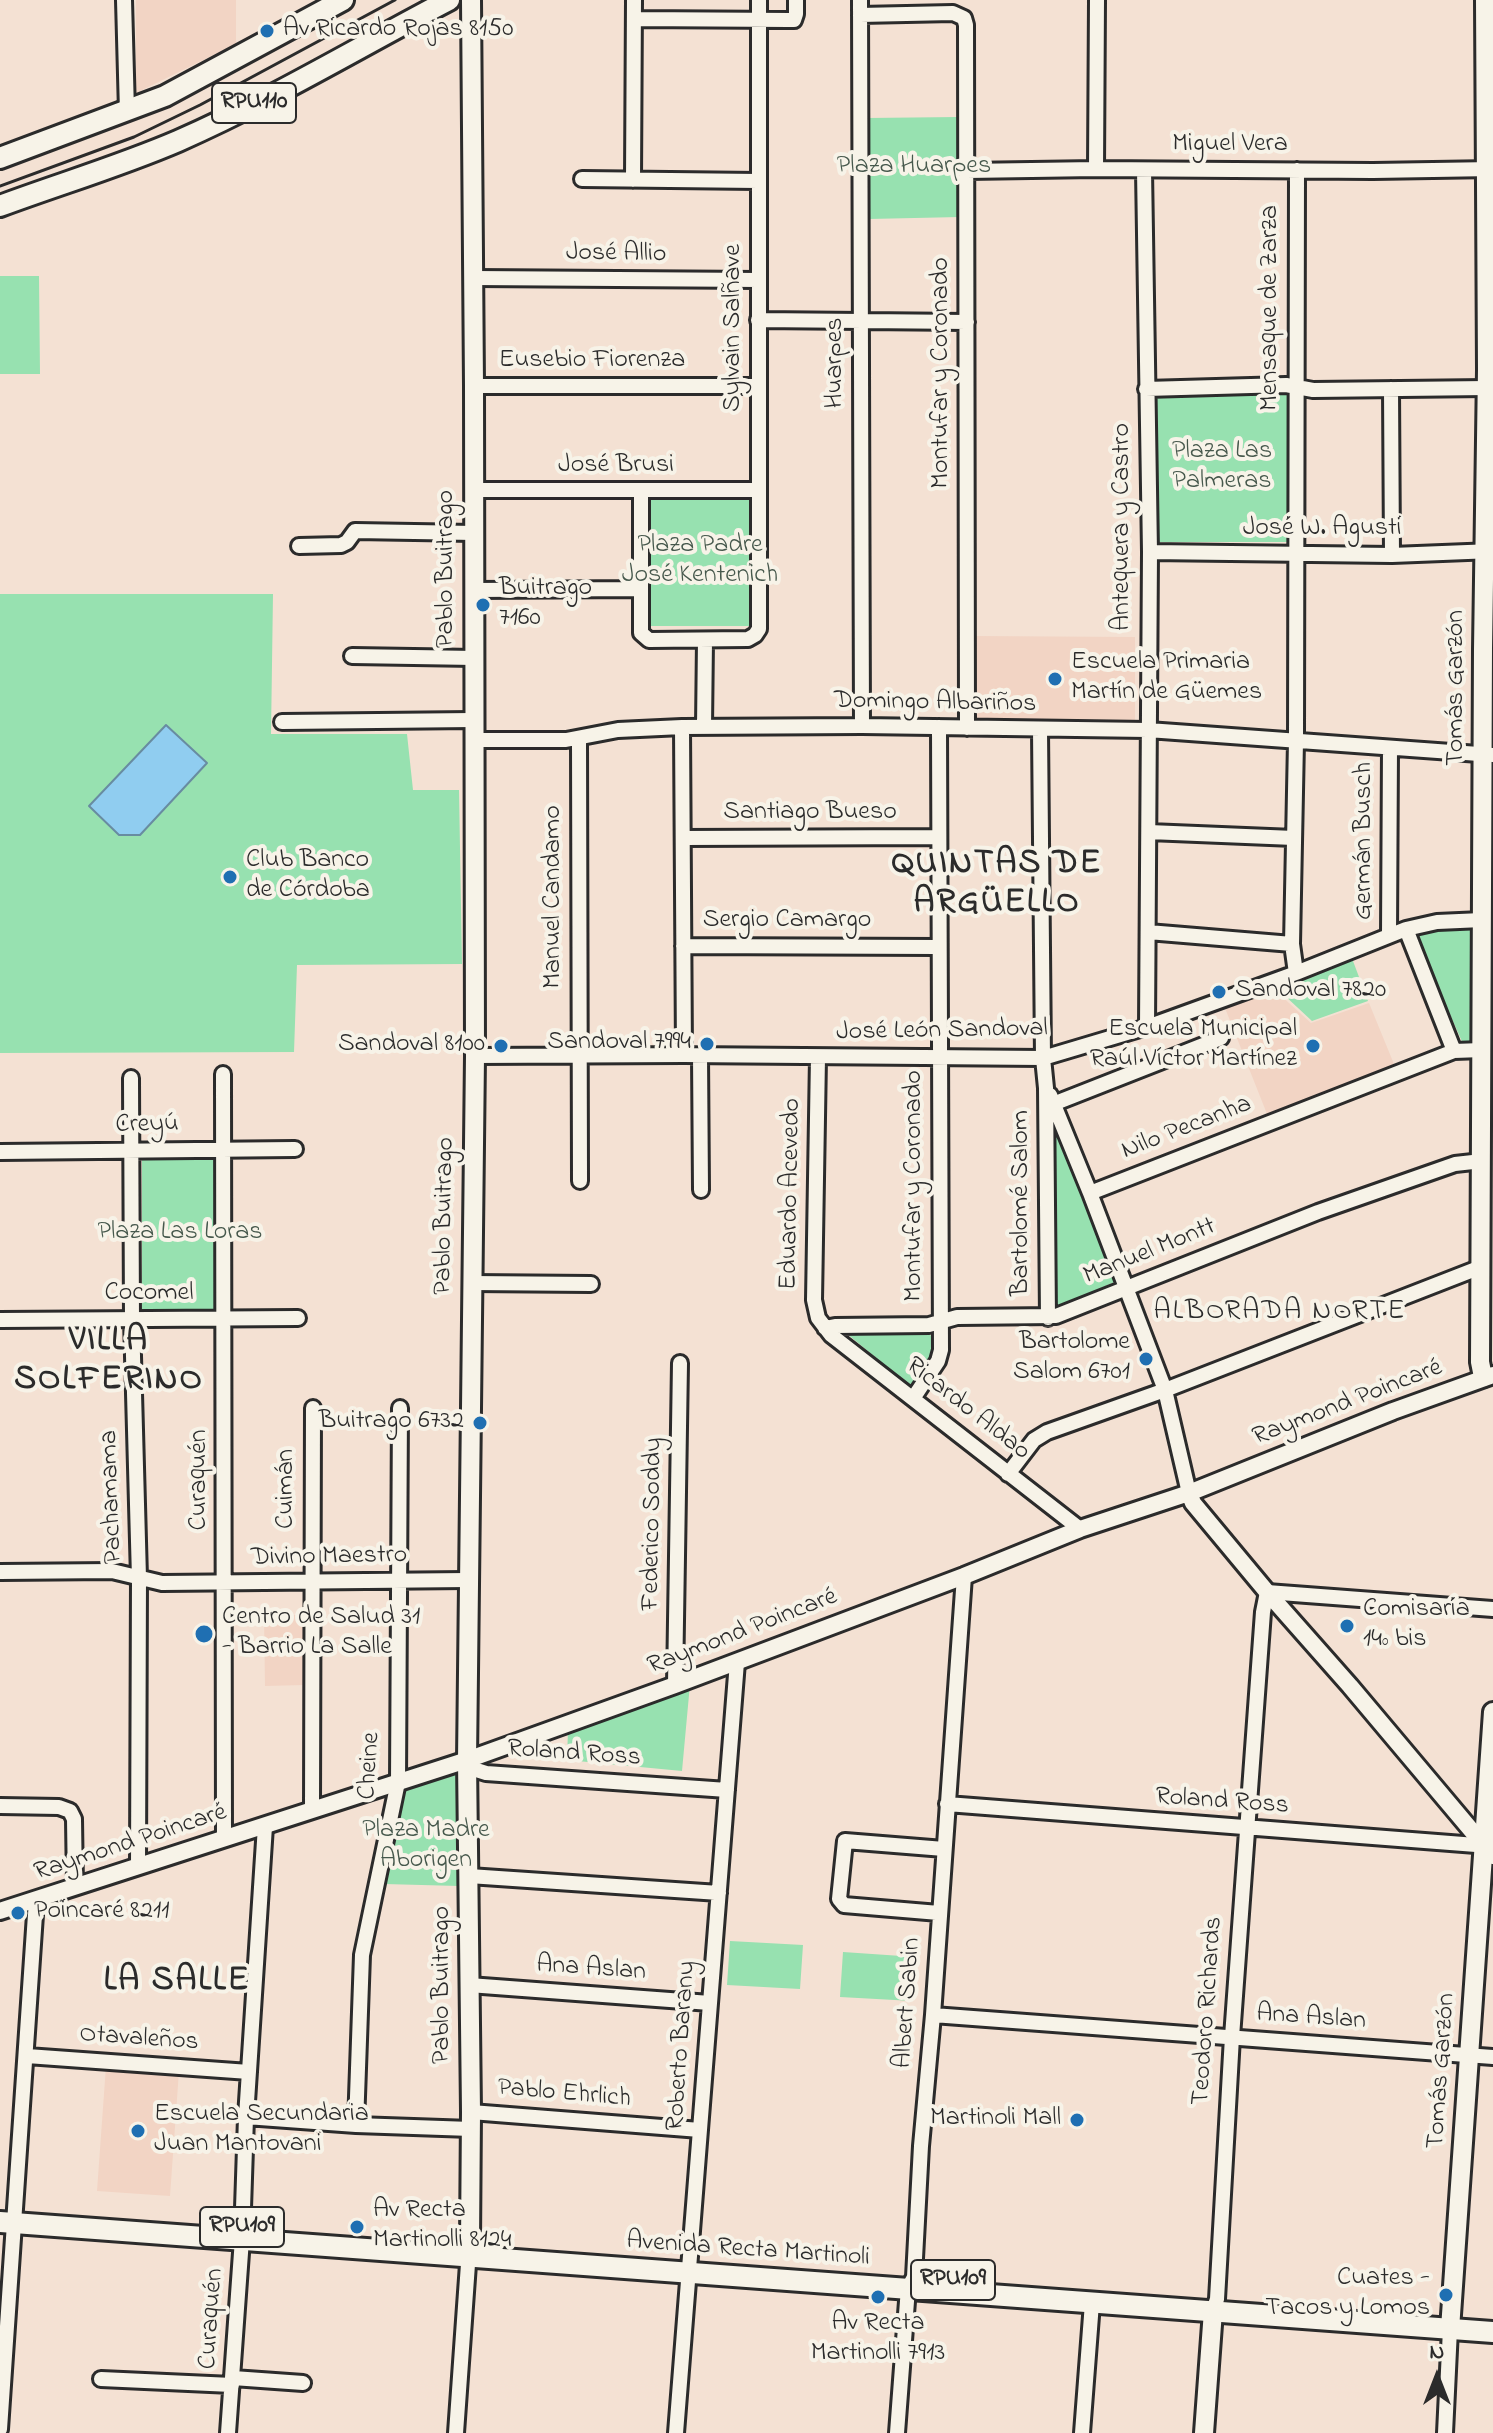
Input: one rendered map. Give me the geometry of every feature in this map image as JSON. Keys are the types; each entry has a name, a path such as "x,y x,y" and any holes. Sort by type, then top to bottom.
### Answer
{"main road":[{"name":"RPU110","path":"0,158 178,90 320,6 343,0"},
{"name":"RPU110","path":"0,206 178,141 449,0"},
{"name":"Pablo Buitrago","path":"469,2249 471,2120 467,1763 475,1056 471,0"},
{"name":"Tomás Garzón","path":"1485,0 1489,60 1489,552 1488,754 1482,920 1488,962 1482,1050 1488,1089 1482,1161 1485,1255 1480,1362 1488,1376"},
{"name":"Tomás Garzón","path":"1451,2323 1490,1849 1493,1712"},
{"name":"Avenida Recta Martinoli","path":"8,2217 1451,2323 1493,2332"},
{"name":"Avenida Recta Martinoli","path":"911,2283 1092,2303 1215,2305"},
{"name":"Teodoro Richards","path":"1204,2433 1215,2305"},
{"name":"Avenida Recta Martinoli","path":"1451,2323 1493,2319"}],"street":[{"path":"124,0 127,112"},
{"path":"633,180 634,0"},
{"name":"Sylvain Salñave","path":"705,640 748,639 759,629 759,0"},
{"path":"634,19 794,20 796,0"},
{"path":"1096,169 1097,0"},
{"name":"Montufar y Coronado","path":"860,8 953,13 964,18 966,25 967,728"},
{"name":"Huarpes","path":"860,8 862,726"},
{"name":"Miguel Vera","path":"967,171 1489,169"},
{"name":"Antequera y Castro","path":"1144,170 1150,552 1147,1027"},
{"name":"Mensaque de Zarza","path":"1296,973 1292,944 1296,741 1297,170"},
{"path":"582,179 758,181"},
{"name":"José Allio","path":"474,278 759,280"},
{"path":"758,320 967,322"},
{"path":"1146,389 1286,385 1313,390 1391,389 1489,376"},
{"name":"Eusebio Fiorenza","path":"474,386 759,386"},
{"path":"1391,389 1392,555"},
{"name":"José Brusi","path":"474,490 759,490"},
{"path":"641,491 641,633 649,640 705,640 704,727"},
{"path":"299,546 341,545 355,531 474,533"},
{"name":"José W. Agusti","path":"1150,552 1392,555 1489,552"},
{"path":"475,590 640,589"},
{"path":"352,656 475,658"},
{"path":"282,722 473,720"},
{"path":"682,727 684,1055"},
{"name":"Domingo Albariños","path":"473,740 579,739 618,730 682,727 939,727 1148,730 1488,754"},
{"name":"Montufar y Coronado","path":"914,1397 938,1361 941,1350 939,727"},
{"name":"Bartolomé Salom","path":"1040,730 1048,1318"},
{"name":"Manuel Candamo","path":"579,739 580,1181"},
{"name":"Germán Busch","path":"1389,935 1390,748"},
{"path":"1149,832 1294,838"},
{"name":"Santiago Bueso","path":"683,838 938,837"},
{"name":"José León Sandoval","path":"475,1056 1043,1058 1147,1027 1406,929 1437,922 1482,920"},
{"name":"Germán Busch","path":"1406,929 1454,1051"},
{"path":"1148,932 1292,944"},
{"name":"Sergio Camargo","path":"683,946 938,947"},
{"path":"1053,1104 1221,1038"},
{"name":"Nilo Pecanha","path":"1090,1193 1454,1051 1482,1050"},
{"path":"700,1055 701,1190"},
{"name":"Eduardo Acevedo","path":"818,1057 814,1300 818,1318 825,1328"},
{"name":"Curaquén","path":"223,1074 224,1838"},
{"name":"Pachamama","path":"131,1078 132,1319 139,1578 138,1866"},
{"name":"Bartolomé Salom","path":"1046,1088 1090,1193 1165,1390 1189,1493"},
{"name":"Creyú","path":"0,1152 295,1149"},
{"name":"Manuel Montt","path":"825,1328 929,1325 957,1317 1048,1318 1318,1212 1455,1164 1482,1161"},
{"path":"1008,1474 1040,1435 1165,1390 1485,1255"},
{"path":"471,1283 591,1284"},
{"name":"Cocomel","path":"0,1320 298,1318"},
{"name":"Ricardo Aldao","path":"825,1328 1080,1529"},
{"name":"Federico Soddy","path":"675,1685 680,1363"},
{"name":"Raymond Poincaré","path":"0,1911 398,1782 467,1763 964,1576 1080,1529 1189,1493 1488,1376"},
{"name":"Cuimán","path":"312,1810 313,1408"},
{"name":"Cheine","path":"356,2125 362,1955 398,1782 400,1408"},
{"path":"1189,1493 1193,1503 1267,1592 1490,1849"},
{"name":"Divino Maestro","path":"0,1572 112,1571 162,1583 468,1580"},
{"name":"Albert Sabin","path":"897,2433 933,2015 964,1576"},
{"path":"1267,1592 1493,1609"},
{"name":"Teodoro Richards","path":"1215,2305 1247,1829 1267,1592"},
{"name":"Roberto Barany","path":"676,2433 737,1662"},
{"name":"Roland Ross","path":"467,1763 486,1773 727,1790"},
{"name":"Roland Ross","path":"947,1804 1490,1849"},
{"path":"0,1806 59,1807 70,1811 74,1819 75,1887"},
{"name":"Curaquén","path":"228,2433 265,1826"},
{"path":"939,1913 844,1905 839,1899 845,1841 944,1849"},
{"path":"469,1876 719,1893"},
{"path":"0,2429 8,2217 27,2056 36,1900"},
{"name":"Ana Aslan","path":"469,1985 710,2003"},
{"name":"Ana Aslan","path":"933,2015 1493,2057"},
{"name":"Otavaleños","path":"27,2056 249,2072"},
{"name":"Pablo Ehrlich","path":"246,2117 356,2125 471,2120 700,2130"},
{"name":"Pablo Buitrago","path":"456,2433 469,2249"},
{"path":"1082,2433 1092,2303"},
{"name":"Tomás Garzón","path":"1445,2433 1451,2323"},
{"path":"101,2379 303,2383"}],"shaded area":[{"path":"136,0 236,0 236,44 136,93"},
{"name":"Escuela Primaria Martín de Güemes","path":"975,636 1135,637 1135,723 974,721"},
{"name":"Escuela Municipal Raúl Víctor Martínez","path":"1266,982 1311,1023 1369,1003 1396,1069 1269,1119 1221,998"},
{"path":"264,1615 304,1615 305,1685 265,1686"},
{"name":"Escuela Secundaria Juan Mantovani","path":"106,2066 179,2071 170,2196 97,2191"}],"green space":[{"name":"Plaza Huarpes","path":"958,117 960,217 869,219 867,118"},
{"path":"0,276 39,276 40,374 0,374"},
{"name":"Plaza Las Palmeras","path":"1156,395 1289,395 1289,542 1156,542"},
{"name":"Plaza Padre José Kentenich","path":"649,498 750,498 750,626 649,626"},
{"name":"Club Banco de Córdoba","path":"0,594 273,594 271,734 407,734 413,790 459,790 462,964 297,965 294,1052 0,1053"},
{"path":"1478,923 1479,1045 1464,1046 1414,934"},
{"path":"1350,953 1368,1001 1312,1021 1269,981"},
{"path":"1058,1132 1117,1281 1057,1307 1052,1303"},
{"name":"Plaza Las Loras","path":"218,1158 218,1310 142,1313 142,1159"},
{"path":"928,1332 934,1340 933,1355 910,1386 846,1333"},
{"path":"690,1684 682,1771 567,1760 568,1730"},
{"name":"Plaza Madre Aborigen","path":"461,1773 459,1886 384,1884 406,1788"},
{"path":"730,1941 803,1945 800,1989 727,1985"},
{"path":"843,1952 916,1957 913,2001 840,1997"}],"water":[{"path":"166,725 207,763 140,835 119,835 89,806"}],"railway":[{"path":"0,186 134,137 395,0"}],"place":[{"name":"Av Ricardo Rojas 8150","path":"267,31"},
{"name":"Buitrago 7160","path":"483,605"},
{"name":"Escuela Primaria Martín de Güemes","path":"1055,679"},
{"name":"Club Banco de Córdoba","path":"230,877"},
{"name":"Sandoval 7820","path":"1219,992"},
{"name":"Sandoval 7994","path":"707,1044"},
{"name":"Sandoval 8100","path":"501,1046"},
{"name":"Escuela Municipal Raúl Víctor Martínez","path":"1313,1046"},
{"name":"Bartolome Salom 6701","path":"1146,1359"},
{"name":"Buitrago 6732","path":"480,1423"},
{"name":"Comisaría 14º bis","path":"1347,1626"},
{"name":"Centro de Salud 31 - Barrio La Salle","path":"204,1634"},
{"name":"Poincaré 8211","path":"18,1913"},
{"name":"Martinoli Mall","path":"1077,2120"},
{"name":"Escuela Secundaria Juan Mantovani","path":"138,2131"},
{"name":"Av Recta Martinolli 8124","path":"357,2227"},
{"name":"Cuates - Tacos y Lomos","path":"1446,2295"},
{"name":"Av Recta Martinolli 7913","path":"878,2297"}],"district":[{"name":"QUINTAS DE ARGÜELLO","path":"997,886"},
{"name":"ALBORADA NORTE","path":"1280,1313"},
{"name":"VILLA SOLFERINO","path":"109,1362"},
{"name":"LA SALLE","path":"177,1983"}]}
